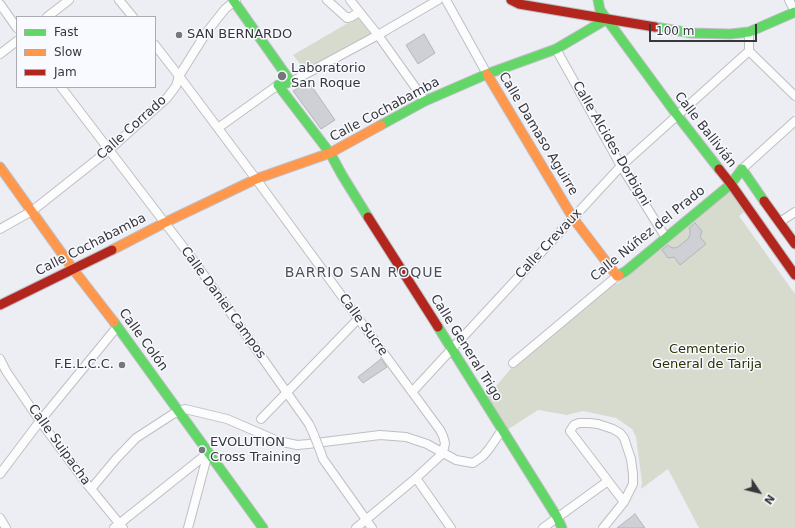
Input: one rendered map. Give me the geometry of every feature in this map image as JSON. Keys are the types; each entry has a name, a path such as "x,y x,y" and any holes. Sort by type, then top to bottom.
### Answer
{"street":[{"path":"48,16 69,0"},
{"path":"119,0 132,16"},
{"path":"234,0 291,82"},
{"name":"Calle Corrado","path":"0,229 32,211 109,150 167,98 176,86 179,76 206,33 234,0"},
{"path":"327,0 347,18 352,17 359,12"},
{"path":"350,0 378,35 425,101"},
{"path":"218,128 278,85 291,82 378,35 438,0"},
{"name":"Calle Damaso Aguirre","path":"446,0 486,74 573,218 617,276"},
{"name":"Calle Ballivián","path":"598,0 600,10 606,19 677,116 731,184 795,274"},
{"path":"513,1 519,4 691,33 730,34 749,32 795,11 789,0"},
{"path":"0,4 16,27"},
{"name":"Calle Cochabamba","path":"0,305 164,222 256,179 330,153 425,101 486,74 556,49 606,19"},
{"path":"749,32 749,51 795,96"},
{"path":"0,54 16,42"},
{"name":"Calle Sucre","path":"156,47 256,179 440,430 445,443 443,453"},
{"name":"Calle Alcides Dorbigni","path":"556,49 621,166 666,238"},
{"name":"Calle Crevaux","path":"412,392 621,166 749,51"},
{"name":"Calle General Trigo","path":"278,85 330,153 342,175 562,528"},
{"name":"Calle Daniel Campos","path":"62,88 194,261 287,391 310,424 323,460 372,528"},
{"name":"Calle Núñez del Prado","path":"512,363 731,184 742,169 795,121"},
{"name":"Calle Colón","path":"0,168 263,528"},
{"name":"Calle Ballivián","path":"742,169 795,244"},
{"path":"780,222 795,212"},
{"path":"261,419 358,319"},
{"path":"0,474 40,421 117,327"},
{"name":"Calle Suipacha","path":"0,359 6,371 40,421 119,526"},
{"path":"91,489 136,438 173,414 185,409 227,419 278,441 297,445 380,436 406,437 427,444 456,460 473,463 483,456 502,430"},
{"path":"603,528 624,502 632,484 633,474 631,460 624,438 620,433 598,424 579,423 574,425 570,431 624,502"},
{"path":"356,528 416,478 443,453"},
{"path":"119,526 208,454"},
{"path":"188,528 208,454"},
{"path":"416,478 452,528"},
{"path":"543,528 608,481"},
{"path":"0,518 6,528"}],"green space":[{"path":"360,16 372,36 306,71 293,55"},
{"name":"Cementerio General de Tarija","path":"730,191 745,211 739,216 795,294 795,528 699,528 668,469 641,489 642,482 636,437 632,429 616,418 583,411 567,415 538,410 507,430 487,397 513,366 614,282 617,284"}],"building":[{"path":"424,34 435,53 418,64 406,45"},
{"path":"308,81 335,120 321,129 293,91"},
{"path":"695,223 702,231 700,237 706,244 680,265 674,257 668,258 662,250 668,245 674,248 678,247 688,239 690,234 689,228"},
{"path":"381,359 387,367 363,383 358,377"},
{"path":"635,514 645,528 617,528"}],"traffic: fast":[{"path":"233,0 291,82 278,85 330,153 368,217"},
{"path":"598,0 600,10 677,115 719,169"},
{"path":"655,27 691,33 730,34 749,32 795,12"},
{"path":"381,125 425,101 487,74 556,49 607,19"},
{"path":"619,275 626,271 731,184 742,169 764,201"},
{"path":"114,322 263,528"},
{"path":"438,327 557,517 562,528"}],"traffic: slow":[{"path":"487,74 573,218 617,276 619,275"},
{"path":"112,250 164,223 256,179 330,153 381,125"},
{"path":"0,167 73,269 114,322"}],"traffic: jam":[{"path":"511,0 519,4 655,27"},
{"path":"719,169 795,275"},
{"path":"764,201 795,244"},
{"path":"368,217 438,327"},
{"path":"0,305 112,250"}],"place":[{"name":"SAN BERNARDO","path":"179,35"},
{"name":"Laboratorio San Roque","path":"282,76"},
{"name":"F.E.L.C.C.","path":"122,365"},
{"name":"EVOLUTION Cross Training","path":"202,450"}],"district":[{"name":"BARRIO SAN ROQUE","path":"364,273"}]}
